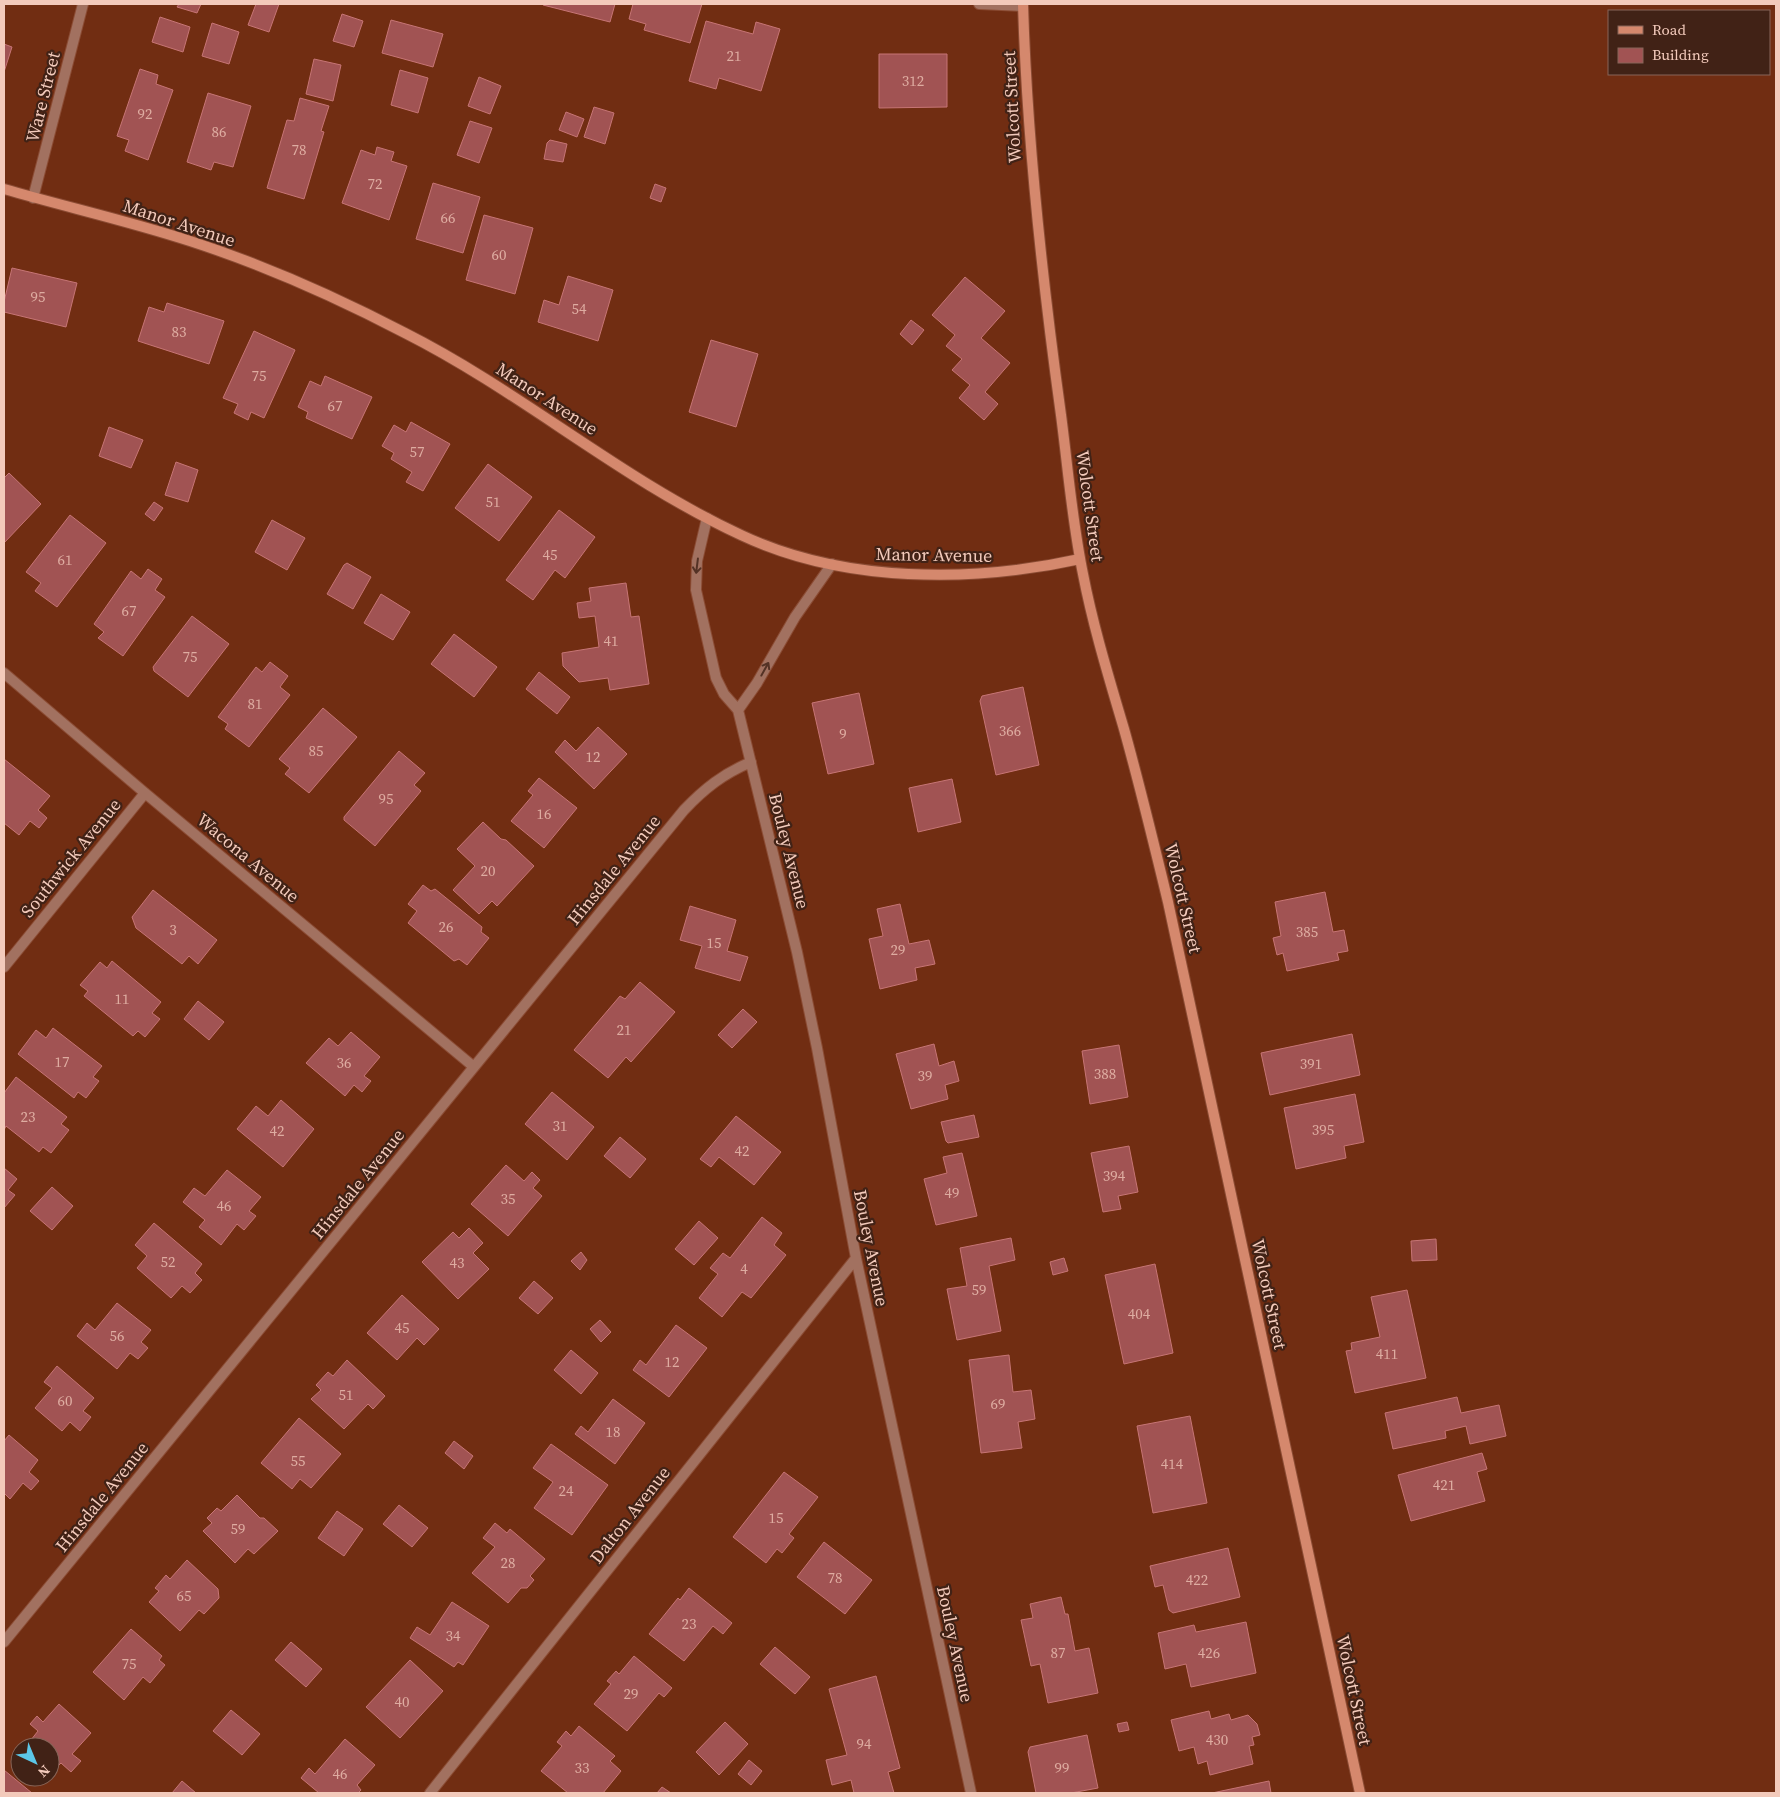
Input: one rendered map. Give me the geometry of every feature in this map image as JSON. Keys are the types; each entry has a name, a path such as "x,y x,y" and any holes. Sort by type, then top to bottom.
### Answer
{"main road":[{"name":"Wolcott Street","path":"1023,5 1029,138 1035,200 1049,328 1080,559 1096,628 1140,788 1168,902 1360,1793"},
{"name":"Manor Avenue","path":"4,190 193,242 304,285 374,317 476,372 637,477 707,518 772,548 832,564 904,574 988,574 1080,559"}],"street":[{"name":"Ware Street","path":"33,198 83,4"},
{"path":"978,4 1023,5"},
{"name":"Bouley Avenue","path":"707,518 697,560 696,590 716,678 724,694 738,710 801,971 856,1258 971,1793"},
{"path":"738,710 757,684 787,629 832,564"},
{"name":"Wacona Avenue","path":"4,673 474,1067"},
{"name":"Hinsdale Avenue","path":"4,1642 684,810 701,792 720,777 751,762"},
{"name":"Southwick Avenue","path":"4,967 145,793"},
{"name":"Dalton Avenue","path":"430,1793 856,1258"}],"building":[{"path":"179,4 201,4 197,13 177,7"},
{"path":"256,4 279,4 269,32 248,25"},
{"path":"543,4 615,4 610,22"},
{"path":"633,4 702,4 690,43 644,30 646,24 629,19"},
{"path":"342,14 363,21 354,47 333,41"},
{"path":"160,17 190,27 183,52 152,42"},
{"path":"391,20 443,34 433,67 382,53"},
{"path":"706,21 753,34 756,22 780,29 761,91 719,78 716,89 689,81"},
{"path":"212,23 239,32 229,64 202,56"},
{"path":"4,44 12,47 4,72"},
{"path":"879,54 947,54 947,107 879,108"},
{"path":"314,59 341,65 333,101 306,94"},
{"path":"140,69 158,75 156,84 173,90 148,160 125,151 129,140 117,136"},
{"path":"400,70 428,78 418,113 391,105"},
{"path":"479,77 501,86 490,114 468,106"},
{"path":"208,93 251,106 233,167 214,162 211,170 187,162"},
{"path":"300,98 329,106 321,131 324,132 304,199 267,188 287,120 294,121"},
{"path":"594,107 614,113 605,144 584,137"},
{"path":"566,112 584,119 577,137 559,130"},
{"path":"470,121 492,128 479,163 457,155"},
{"path":"550,140 567,144 563,162 544,159 547,143"},
{"path":"377,147 394,152 391,161 407,166 389,220 342,203 361,150 375,155"},
{"path":"433,183 480,197 463,253 416,239"},
{"path":"655,184 666,188 661,202 650,198"},
{"path":"484,215 533,228 515,294 466,280"},
{"path":"12,268 77,283 66,327 4,312 4,302"},
{"path":"568,276 613,290 598,341 538,322 544,300 559,305"},
{"path":"965,277 1005,311 981,338 1010,363 985,392 998,404 984,420 959,398 970,385 952,370 962,359 946,346 955,335 932,315"},
{"path":"167,303 224,321 209,364 138,341 149,307 164,312"},
{"path":"911,320 924,330 912,345 900,334"},
{"path":"254,331 295,350 264,418 251,412 248,420 234,413 238,404 223,398"},
{"path":"711,340 758,354 736,427 689,412"},
{"path":"325,376 372,397 352,439 306,418 308,412 298,407 310,381 321,386"},
{"path":"411,422 450,444 423,491 406,482 412,472 391,459 394,453 382,446 394,425 406,432"},
{"path":"109,427 143,440 131,468 99,456"},
{"path":"176,462 198,470 188,502 165,495"},
{"path":"488,464 532,497 499,541 455,508"},
{"path":"9,473 41,504 4,543 4,478"},
{"path":"154,502 163,508 154,521 145,514"},
{"path":"559,510 595,537 565,578 555,570 533,600 506,580"},
{"path":"70,515 106,543 57,607 35,591 41,583 26,572"},
{"path":"272,520 305,538 287,570 255,552"},
{"path":"347,563 371,577 353,609 327,594"},
{"path":"148,569 162,579 155,590 165,597 123,656 98,638 104,632 94,624 131,571 141,579"},
{"path":"626,583 631,617 639,616 649,684 610,690 608,678 579,682 563,666 562,653 599,647 595,616 579,618 577,603 591,601 589,588"},
{"path":"381,594 410,612 393,640 364,623"},
{"path":"192,616 229,644 188,697 154,671 153,667"},
{"path":"454,634 497,667 474,697 431,664"},
{"path":"270,662 288,676 280,687 290,695 249,747 225,729 228,724 218,717 256,667 262,672"},
{"path":"539,672 570,697 557,714 526,689"},
{"path":"1023,687 1039,765 996,775 980,701 982,696"},
{"path":"859,693 874,764 828,774 812,703"},
{"path":"323,708 357,737 309,793 285,774 290,768 279,759"},
{"path":"598,727 627,754 594,789 555,752 565,740 576,751"},
{"path":"399,751 425,773 414,785 421,791 375,846 344,820 344,817"},
{"path":"4,759 50,796 38,810 47,818 39,828 30,821 19,835 4,823"},
{"path":"539,778 577,808 544,848 511,821 533,795 528,791"},
{"path":"952,779 961,822 918,832 909,788"},
{"path":"483,822 534,866 497,906 492,901 479,914 453,890 475,866 457,849"},
{"path":"423,885 431,891 435,889 482,927 481,932 489,938 467,965 459,959 454,961 408,923 417,911 408,904"},
{"path":"153,890 217,940 198,964 189,956 182,964 136,928 132,917"},
{"path":"1325,892 1333,932 1344,930 1348,951 1337,953 1339,960 1287,971 1283,953 1277,955 1273,938 1281,936 1275,902"},
{"path":"900,904 909,944 929,940 935,964 915,968 917,980 880,989 869,939 883,936 877,909"},
{"path":"690,906 736,920 727,951 748,957 740,981 695,968 702,946 680,940"},
{"path":"112,961 161,1002 152,1013 160,1019 145,1037 138,1031 133,1036 84,996 88,991 80,985 100,962 107,968"},
{"path":"640,982 675,1012 631,1062 626,1057 608,1078 574,1050 620,996 625,999"},
{"path":"198,1001 224,1022 209,1040 184,1019"},
{"path":"743,1009 757,1022 732,1048 718,1035"},
{"path":"53,1028 102,1066 93,1077 99,1081 86,1098 78,1092 74,1098 18,1054 36,1030 46,1038"},
{"path":"351,1032 380,1057 364,1076 371,1081 362,1092 354,1085 345,1096 306,1063 329,1038 338,1046"},
{"path":"1352,1034 1360,1075 1270,1095 1261,1053"},
{"path":"934,1044 939,1066 954,1061 959,1081 945,1085 948,1099 911,1109 896,1054"},
{"path":"1119,1045 1128,1097 1090,1104 1082,1051"},
{"path":"16,1077 67,1117 61,1124 69,1130 51,1153 43,1147 39,1152 6,1126 4,1130 4,1093"},
{"path":"552,1092 594,1127 567,1160 525,1124"},
{"path":"1355,1094 1364,1142 1344,1146 1346,1158 1296,1169 1284,1108"},
{"path":"281,1100 314,1129 283,1167 237,1129 256,1106 268,1116"},
{"path":"974,1115 979,1137 948,1143 946,1141 941,1122"},
{"path":"736,1116 781,1152 754,1185 719,1157 711,1167 700,1159"},
{"path":"620,1137 646,1159 630,1178 604,1156"},
{"path":"1129,1146 1138,1192 1118,1196 1121,1209 1103,1212 1091,1153"},
{"path":"962,1153 977,1216 936,1225 924,1179 947,1173 943,1157"},
{"path":"506,1165 524,1181 532,1172 540,1180 533,1188 542,1196 508,1236 471,1204"},
{"path":"4,1168 17,1179 8,1190 15,1195 4,1208"},
{"path":"227,1170 261,1197 249,1211 256,1216 244,1230 237,1224 221,1245 199,1227 205,1220 183,1202 194,1188 205,1196"},
{"path":"52,1187 73,1206 52,1230 30,1211"},
{"path":"762,1217 782,1233 774,1245 786,1255 751,1298 742,1292 722,1317 699,1298 718,1274 710,1268 723,1253 730,1258"},
{"path":"699,1221 718,1238 694,1265 675,1249"},
{"path":"154,1223 202,1264 195,1273 202,1280 190,1293 182,1286 171,1298 137,1268 147,1256 135,1245"},
{"path":"469,1228 483,1243 473,1253 489,1269 458,1299 422,1262 453,1232 459,1238"},
{"path":"1011,1238 1015,1260 989,1266 1001,1331 957,1340 947,1289 967,1286 960,1248"},
{"path":"1436,1239 1437,1260 1412,1261 1411,1241"},
{"path":"581,1252 587,1260 580,1270 571,1261"},
{"path":"1064,1258 1068,1271 1053,1275 1050,1262"},
{"path":"1155,1264 1173,1353 1124,1364 1105,1275"},
{"path":"534,1281 553,1298 538,1314 519,1298"},
{"path":"1407,1290 1426,1378 1355,1393 1346,1351 1352,1350 1351,1343 1380,1337 1371,1297"},
{"path":"402,1295 439,1329 424,1345 417,1338 397,1360 367,1333"},
{"path":"117,1303 151,1330 141,1342 148,1348 138,1359 130,1353 117,1369 77,1336 87,1323 95,1330"},
{"path":"600,1320 611,1332 601,1342 590,1329"},
{"path":"676,1325 707,1348 669,1397 633,1370 640,1360 646,1365"},
{"path":"571,1350 598,1373 581,1394 554,1370"},
{"path":"1009,1355 1013,1392 1031,1390 1035,1419 1018,1422 1022,1448 981,1453 969,1360"},
{"path":"347,1360 385,1396 373,1409 368,1404 344,1429 311,1399 321,1390 316,1385 328,1372 333,1376"},
{"path":"57,1366 94,1398 83,1411 91,1417 80,1431 70,1422 62,1431 35,1408 52,1388 44,1382"},
{"path":"1457,1397 1461,1413 1499,1405 1506,1436 1470,1444 1466,1426 1445,1431 1446,1438 1393,1449 1385,1413"},
{"path":"613,1399 645,1423 615,1464 575,1434 581,1426 588,1432"},
{"path":"1190,1416 1207,1503 1153,1513 1137,1426"},
{"path":"299,1418 341,1454 311,1488 300,1479 292,1489 261,1463"},
{"path":"9,1435 38,1460 29,1472 39,1481 31,1490 23,1483 10,1499 4,1493 4,1441"},
{"path":"454,1441 473,1456 464,1469 445,1453"},
{"path":"551,1444 608,1485 572,1535 534,1508 553,1482 533,1468"},
{"path":"1482,1453 1487,1469 1477,1472 1485,1501 1411,1521 1398,1475"},
{"path":"784,1472 818,1497 789,1534 794,1538 782,1553 777,1549 766,1563 733,1537"},
{"path":"237,1495 260,1518 264,1518 278,1531 254,1554 248,1549 235,1563 203,1531 212,1523 207,1518 217,1508 221,1511"},
{"path":"399,1505 428,1528 412,1547 383,1524"},
{"path":"337,1511 363,1529 344,1556 318,1538"},
{"path":"495,1523 507,1533 510,1529 545,1559 530,1576 534,1580 527,1588 521,1588 508,1603 472,1573 495,1547 483,1538"},
{"path":"824,1542 872,1580 845,1614 797,1577"},
{"path":"1228,1548 1240,1597 1173,1613 1169,1610 1163,1585 1155,1587 1150,1566"},
{"path":"187,1560 218,1589 219,1598 204,1614 199,1610 180,1631 149,1602 159,1591 155,1588 166,1575 170,1579"},
{"path":"689,1588 732,1623 723,1634 713,1626 684,1661 649,1634 678,1598 680,1600"},
{"path":"1061,1597 1065,1614 1068,1614 1075,1651 1089,1648 1098,1693 1048,1703 1040,1664 1031,1666 1021,1620 1033,1618 1030,1604"},
{"path":"452,1602 489,1626 463,1665 458,1662 454,1667 410,1638 417,1627 430,1635"},
{"path":"1246,1622 1256,1673 1191,1687 1186,1664 1165,1669 1158,1633 1194,1625 1196,1632"},
{"path":"131,1629 162,1656 159,1660 165,1665 150,1683 143,1677 124,1700 93,1672"},
{"path":"291,1642 322,1669 306,1687 275,1660"},
{"path":"775,1647 810,1677 795,1694 760,1664"},
{"path":"634,1656 672,1688 664,1697 659,1693 627,1731 594,1704 611,1684 607,1681 616,1671 619,1674"},
{"path":"410,1660 443,1691 400,1738 366,1707"},
{"path":"876,1676 900,1768 888,1772 894,1793 854,1793 851,1780 832,1785 826,1760 847,1755 829,1689"},
{"path":"59,1704 91,1733 72,1754 81,1761 71,1772 60,1764 60,1737 33,1737 38,1731 30,1724 37,1716 43,1722"},
{"path":"231,1710 260,1734 242,1755 213,1731"},
{"path":"1209,1711 1211,1719 1229,1714 1231,1720 1248,1715 1257,1724 1260,1735 1252,1737 1254,1745 1249,1746 1253,1764 1210,1775 1207,1761 1198,1764 1194,1747 1179,1751 1171,1720"},
{"path":"725,1722 748,1744 719,1775 696,1752"},
{"path":"1127,1722 1129,1730 1119,1732 1117,1724"},
{"path":"579,1726 615,1756 610,1761 621,1771 603,1793 568,1793 541,1771 562,1746 557,1742 566,1731 571,1736"},
{"path":"1087,1735 1098,1788 1071,1793 1036,1793 1028,1752 1030,1747"},
{"path":"345,1739 375,1765 357,1785 361,1790 358,1793 319,1793 301,1778 309,1768 315,1774"},
{"path":"749,1760 762,1771 751,1785 738,1774"},
{"path":"4,1770 10,1775 10,1787 25,1787 32,1793 4,1793"},
{"path":"182,1781 196,1793 172,1793"},
{"path":"1269,1781 1271,1793 1212,1793"},
{"path":"662,1787 671,1793 657,1793"}]}
